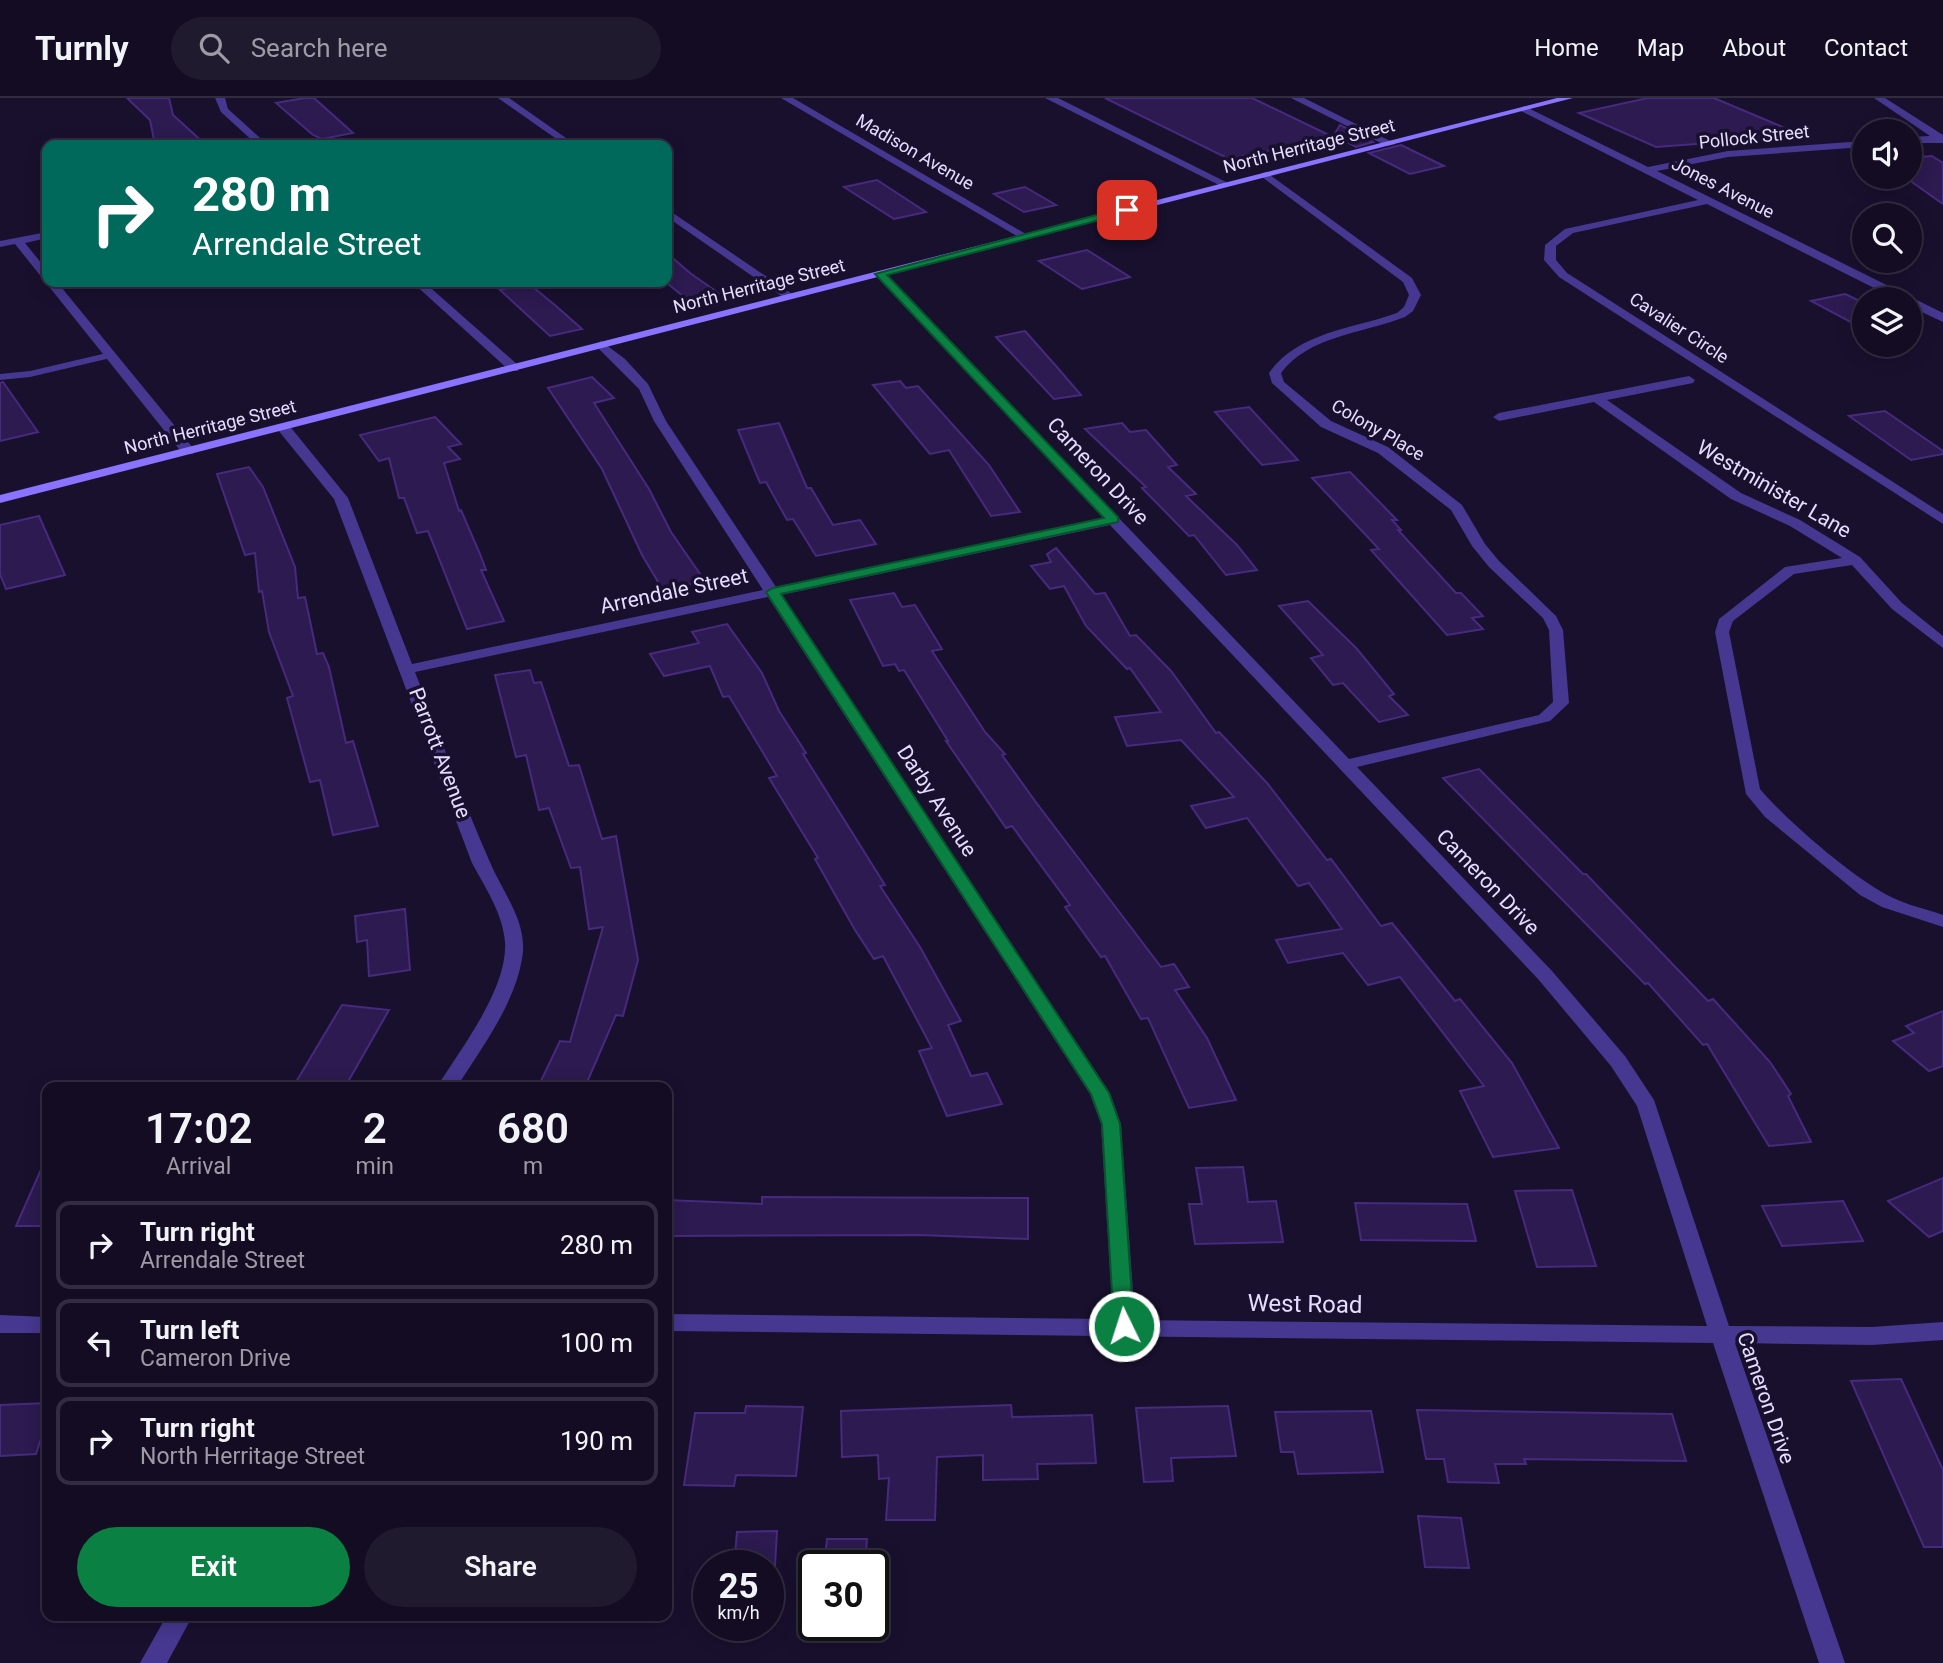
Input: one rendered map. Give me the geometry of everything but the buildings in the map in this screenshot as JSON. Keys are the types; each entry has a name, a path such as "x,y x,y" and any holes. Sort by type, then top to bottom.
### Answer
{"street":[{"path":"220,98 224,110 257,140"},
{"path":"503,98 564,140"},
{"name":"Madison Avenue","path":"786,98 1026,237"},
{"path":"1050,98 1227,185"},
{"path":"1296,98 1391,144"},
{"name":"North Herritage Street","path":"0,499 1568,98"},
{"path":"1879,98 1942,139"},
{"name":"Jones Avenue","path":"1524,109 1881,287"},
{"path":"1922,140 1942,139"},
{"name":"Pollock Street","path":"1649,170 1728,154 1852,145"},
{"name":"Colony Place","path":"1266,175 1408,280 1415,295 1409,309 1401,315 1294,352 1278,366 1275,373 1278,383 1326,424 1382,450 1442,492 1457,509 1479,546 1494,564 1540,605 1556,630 1561,703 1544,718 1345,765"},
{"name":"Cavalier Circle","path":"1707,201 1569,231 1551,245 1550,260 1563,275 1943,520"},
{"path":"672,215 788,296"},
{"path":"0,244 42,235"},
{"path":"18,241 42,271"},
{"name":"Cameron Drive","path":"880,274 1579,1014 1618,1061 1647,1105 1720,1332 1832,1663"},
{"path":"55,287 188,451"},
{"path":"424,287 514,368"},
{"name":"Jones Avenue","path":"1922,308 1943,318"},
{"name":"Darby Avenue","path":"601,345 645,385 653,398 660,421 1100,1093 1111,1124 1124,1326"},
{"path":"1499,417 1689,380"},
{"name":"Westminister Lane","path":"1596,398 1736,496 1795,523 1854,560"},
{"name":"Parrott Avenue","path":"283,427 341,498 481,863 506,912 514,944 513,962 504,985 450,1082"},
{"name":"Arrendale Street","path":"408,668 1113,520"},
{"path":"1854,560 1897,606 1943,643"},
{"name":"Westminister Lane","path":"1854,560 1790,570 1726,620 1722,632 1752,790 1771,813 1866,891 1888,903 1943,921"},
{"name":"West Road","path":"672,1323 1720,1332 1872,1336 1943,1331"},
{"path":"0,1324 42,1325"},
{"path":"153,1663 178,1621"}],"lane":[{"path":"0,377 30,374 111,355"}],"route":[{"path":"1124,1326 1111,1124 1100,1093 773,592 1113,520 880,274 1127,210"}]}
